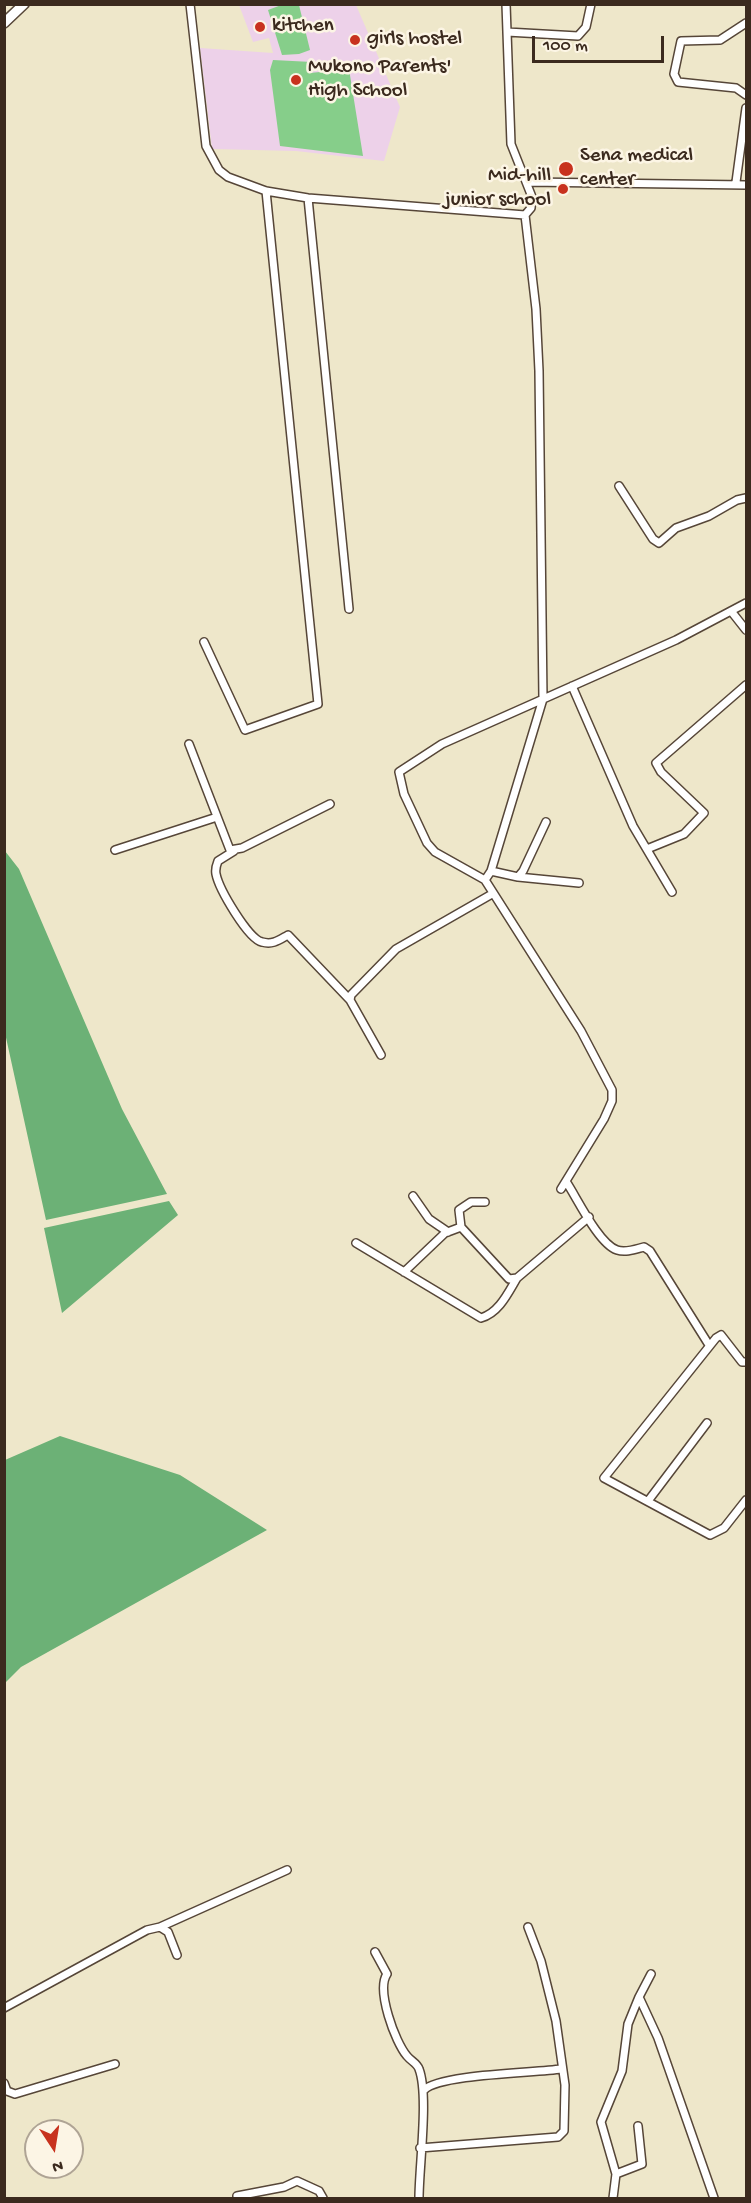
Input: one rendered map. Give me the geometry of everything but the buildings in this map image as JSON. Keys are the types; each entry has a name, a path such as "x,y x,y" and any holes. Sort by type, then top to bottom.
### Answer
{"street":[{"path":"4,23 24,4"},
{"path":"190,4 206,146 219,170 228,177 266,191 308,198 525,215"},
{"path":"485,880 490,871 543,699 538,371 534,288 525,215 531,208 532,197 529,182 518,167 511,144 506,4"},
{"path":"507,32 578,36 586,27 591,4"},
{"path":"747,23 720,40 681,40 674,74 678,82 736,88 747,95"},
{"path":"736,182 747,108"},
{"path":"529,182 736,182 747,185"},
{"path":"204,642 245,730 318,704 266,191"},
{"path":"308,198 326,356 349,609"},
{"path":"619,486 653,538 659,543 676,528 710,516 737,500 747,498"},
{"path":"709,1345 650,1251 644,1247 619,1251 610,1247 564,1186 604,1119 612,1101 612,1090 581,1031 485,880 447,859 427,843 404,794 399,772 442,744 676,640 747,603"},
{"path":"731,612 747,630"},
{"path":"648,849 684,834 704,813 661,772 656,763 747,685"},
{"path":"572,686 633,826 672,892"},
{"path":"189,744 230,850 234,851"},
{"path":"330,804 234,851 218,861 215,871 219,885 250,935 260,942 272,944 288,935 350,1000 381,1055"},
{"path":"115,850 217,817"},
{"path":"518,876 523,871 546,822"},
{"path":"490,871 579,883"},
{"path":"350,1000 351,995 396,949 492,894"},
{"path":"414,1196 429,1219 448,1232"},
{"path":"485,1202 463,1206 459,1210 461,1227 499,1270 509,1279 517,1278"},
{"path":"356,1243 481,1318 489,1316 497,1308 517,1278 589,1217"},
{"path":"404,1272 448,1232 461,1227"},
{"path":"747,1362 742,1362 722,1335 709,1345 604,1478 710,1535 724,1528 747,1500"},
{"path":"648,1501 707,1423"},
{"path":"4,2007 147,1930 160,1927 287,1869"},
{"path":"160,1927 168,1932 177,1955"},
{"path":"420,2148 558,2137 564,2131 566,2124 565,2085 556,2021 541,1961 528,1927"},
{"path":"375,1952 387,1974 383,1979 384,1992 397,2040 407,2056 419,2067 424,2090 419,2199"},
{"path":"613,2199 616,2174 602,2122 622,2071 628,2024 651,1974"},
{"path":"639,1997 658,2038 714,2199"},
{"path":"4,2083 7,2091 15,2094 115,2064"},
{"path":"424,2090 438,2082 518,2071 561,2069"},
{"path":"616,2174 642,2164 638,2126"},
{"path":"237,2196 284,2187 297,2181 319,2191 323,2199"}],"shaded area":[{"name":"Mukono Parents' High School","path":"239,5 356,5 400,107 384,161 296,151 212,149 200,48 273,53 269,38 253,42"}],"green space":[{"path":"284,4 299,5 310,50 299,54 282,55 268,10"},
{"path":"273,60 312,62 310,73 349,69 363,156 280,146 270,70"},
{"path":"5,851 19,869 122,1109 167,1194 46,1220 5,1033"},
{"path":"169,1201 178,1215 62,1313 44,1228"},
{"path":"60,1436 180,1475 267,1530 21,1667 5,1683 5,1460"}],"place":[{"name":"kitchen","path":"260,27"},
{"name":"girls hostel","path":"355,40"},
{"name":"Mukono Parents' High School","path":"296,80"},
{"name":"Sena medical center","path":"566,169"},
{"name":"Mid-hill junior school","path":"563,189"}]}
